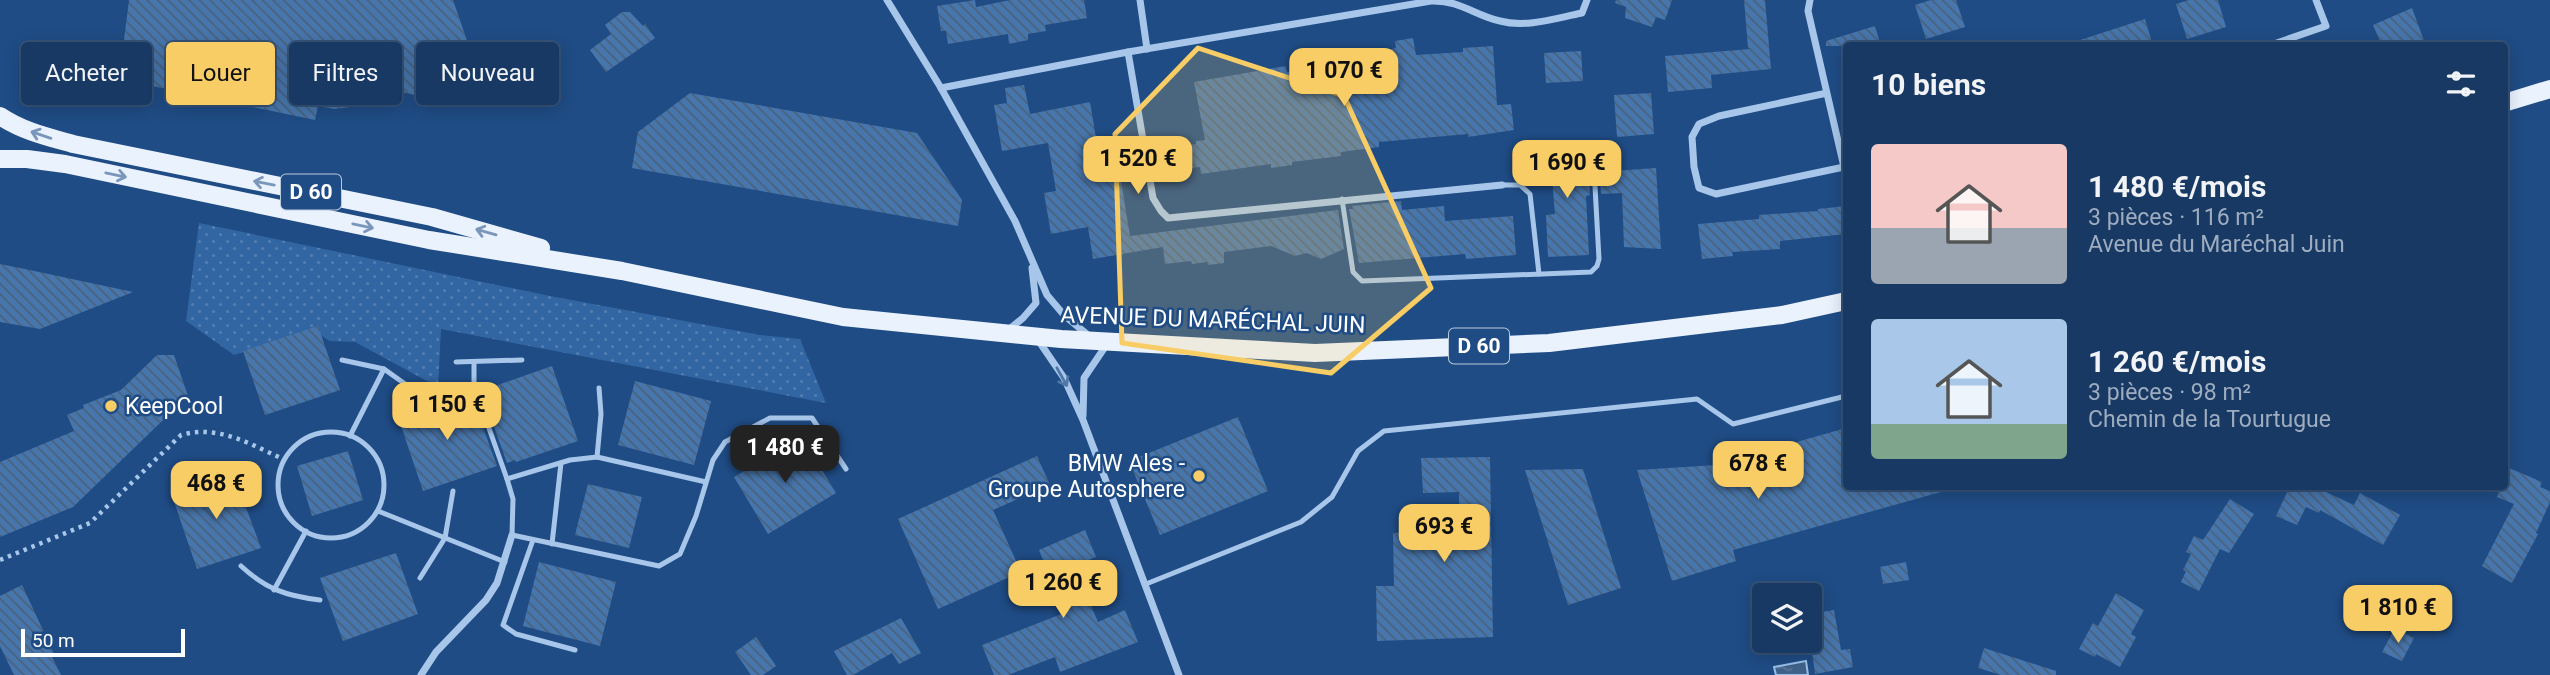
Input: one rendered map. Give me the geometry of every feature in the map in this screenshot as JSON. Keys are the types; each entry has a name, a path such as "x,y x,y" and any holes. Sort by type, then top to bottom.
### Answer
{"main road":[{"path":"2508,102 2550,89"},
{"name":"AVENUE DU MARÉCHAL JUIN","path":"0,116 10,123 43,136 73,144 432,217 622,271"},
{"name":"AVENUE DU MARÉCHAL JUIN","path":"0,159 65,164 429,240 622,271 843,317 1035,336 1315,353 1549,343 1782,315 1843,302"}],"street":[{"path":"887,0 941,88 1015,221 1047,296 1064,315 1102,341 1084,378 1083,420"},
{"path":"1140,0 1147,49"},
{"path":"941,88 1128,52 1431,1 1448,1 1497,21 1519,24 1582,13 1587,0"},
{"path":"1810,0 1808,10 1843,159"},
{"path":"2280,42 2326,26 2316,0"},
{"path":"1128,52 1153,198 1168,218 1502,185"},
{"path":"1827,93 1719,116 1699,124 1692,137 1694,167 1699,188 1716,194 1843,167"},
{"path":"1005,333 1036,303 1032,270 1015,221"},
{"path":"1035,336 1063,378 1083,420 1180,675"},
{"path":"421,675 436,652 486,600 498,583 512,535"}],"lane":[{"path":"1342,200 1353,272 1362,281 1591,272 1597,267 1599,259 1593,150"},
{"path":"1502,185 1520,185 1530,194 1539,274"},
{"path":"342,360 384,369 422,396"},
{"path":"456,362 522,360"},
{"path":"474,362 474,386 513,499 512,535 659,566 680,554 696,516 713,460 725,442 770,418 812,418 846,469"},
{"path":"350,436 384,369"},
{"path":"597,457 601,414 599,388"},
{"path":"1146,584 1301,522 1332,497 1358,452 1384,431 1697,399 1733,424 1843,397"},
{"path":"325,433 350,436 371,450 383,473 384,486 378,511 370,521 349,535 324,538 306,531 291,520 280,498 280,472 285,460 301,441 325,433"},
{"path":"507,479 561,463 597,457 706,482"},
{"path":"552,544 561,463"},
{"path":"420,578 445,538 453,491"},
{"path":"378,511 505,562"},
{"path":"274,590 306,531"},
{"path":"533,540 503,625 516,635 575,650"},
{"path":"241,566 257,581 274,590 296,597 320,600"}],"path":[{"path":"0,560 90,523 181,435 195,431 227,434 285,460"}],"highlighted area":[{"path":"1198,48 1344,96 1431,288 1331,373 1122,343 1115,134"}],"shaded area":[{"path":"199,223 550,296 760,335 800,339 826,403 441,329 438,387 355,342 330,341 311,329 234,355 186,321"}],"water":[{"path":"1806,661 1808,675 1776,675 1774,667"}],"building":[{"path":"129,0 453,0 468,42 416,42 416,95 402,92 402,42 289,42 289,105 367,105 334,109 318,106 315,120 243,105 275,105 275,42 166,42 166,89 152,86 152,42 124,42"},
{"path":"975,0 976,7 1010,0 1084,0 1087,18 1045,25 1046,31 1028,34 1028,40 1009,44 1008,34 948,44 946,31 941,31 937,6"},
{"path":"1616,0 1672,0 1665,20 1656,17 1652,27 1625,18 1626,7 1615,3"},
{"path":"1744,0 1765,0 1771,69 1711,75 1712,88 1668,92 1665,56 1750,49"},
{"path":"1931,0 1956,0 1965,27 1926,39 1915,5"},
{"path":"2189,0 2218,0 2226,27 2187,39 2176,4"},
{"path":"2412,8 2425,42 2380,42 2373,25"},
{"path":"622,12 630,12 643,26 645,24 655,38 606,72 590,50 611,34 605,25"},
{"path":"2145,19 2152,42 2074,42"},
{"path":"1875,26 1880,42 1843,42 1843,46 1826,46 1826,41"},
{"path":"1413,38 1416,55 1463,52 1463,48 1493,46 1497,105 1511,104 1514,130 1468,137 1468,134 1379,142 1379,147 1341,152 1341,156 1292,162 1292,165 1271,168 1271,164 1201,174 1200,167 1174,170 1172,147 1205,140 1194,82 1286,66 1287,72 1360,60 1359,56 1396,48 1395,41"},
{"path":"1581,51 1583,81 1546,83 1544,53"},
{"path":"1024,85 1030,114 1090,102 1098,150 1106,149 1111,177 1120,175 1130,236 1338,210 1344,249 1321,259 1307,253 1295,256 1271,246 1224,252 1224,263 1208,265 1207,262 1192,264 1191,261 1165,264 1163,247 1093,259 1088,227 1051,234 1044,193 1056,191 1048,143 1002,151 994,105 1007,103 1005,88"},
{"path":"690,93 917,133 962,200 958,226 632,168 638,132"},
{"path":"1651,93 1654,134 1617,137 1614,95"},
{"path":"1582,142 1584,174 1589,173 1590,195 1586,196 1589,255 1548,257 1546,215 1555,214 1552,178 1544,178 1542,144"},
{"path":"1656,168 1661,249 1624,247 1622,193 1601,194 1599,172"},
{"path":"1401,201 1402,210 1444,206 1445,221 1513,216 1516,255 1466,259 1465,254 1359,263 1349,209 1353,209 1352,206"},
{"path":"1843,206 1843,234 1780,241 1780,249 1732,252 1733,256 1702,259 1698,224 1759,219 1759,215"},
{"path":"0,264 133,292 40,329 0,322"},
{"path":"318,326 340,390 265,415 243,351"},
{"path":"157,355 174,355 188,396 73,507 0,537 0,462 74,431 67,415 84,408 83,405 121,390"},
{"path":"552,366 578,441 507,463 481,391"},
{"path":"635,381 711,401 694,465 618,445"},
{"path":"471,394 497,466 423,491 398,417"},
{"name":"BMW Ales - Groupe Autosphere","path":"1238,417 1268,491 1160,535 1129,461"},
{"path":"1843,429 1843,490 1941,492 1733,550 1736,561 1672,581 1637,470 1716,465"},
{"path":"802,437 836,493 768,534 734,477"},
{"path":"348,451 363,500 312,516 297,466"},
{"path":"1037,456 1050,485 993,510 1021,572 938,609 898,519"},
{"path":"1490,457 1493,637 1377,641 1376,586 1394,586 1393,533 1459,531 1459,492 1423,493 1421,458"},
{"path":"2509,468 2542,482 2540,487 2550,491 2550,502 2536,533 2538,534 2512,583 2482,566 2514,504 2497,497 2500,490 2508,490"},
{"path":"1583,469 1621,588 1568,605 1525,470"},
{"path":"233,472 261,548 197,569 171,493"},
{"path":"588,484 642,497 629,548 575,535"},
{"path":"2288,490 2322,490 2354,505 2360,493 2400,515 2383,545 2320,510 2319,513 2306,507 2297,525 2276,516"},
{"path":"2230,499 2254,514 2229,553 2220,549 2199,591 2181,582 2186,571 2183,570 2191,554 2186,552 2194,536 2203,540"},
{"path":"1085,530 1096,557 1081,563 1087,578 1081,581 1098,622 1125,610 1138,642 1060,672 1055,657 1008,675 994,675 982,645 1064,613 1039,550"},
{"path":"396,553 418,614 343,641 320,578"},
{"path":"539,562 616,582 600,646 523,626"},
{"path":"1906,562 1909,580 1883,584 1880,567"},
{"path":"22,585 61,675 14,675 0,646 0,596"},
{"path":"2116,593 2144,610 2131,634 2136,637 2120,667 2096,654 2095,657 2079,649 2093,623 2098,626"},
{"path":"1834,610 1841,650 1850,649 1853,667 1815,674 1812,653 1822,653 1822,612"},
{"path":"901,618 921,653 899,664 892,653 853,675 847,675 834,651"},
{"path":"2395,628 2414,638 2402,661 2382,652"},
{"path":"756,637 776,666 763,675 751,675 735,652"},
{"path":"1984,648 2056,671 2056,675 2001,675 1978,668"}],"place":[{"name":"KeepCool","path":"111,406"},
{"name":"BMW Ales - Groupe Autosphere","path":"1199,476"}]}
